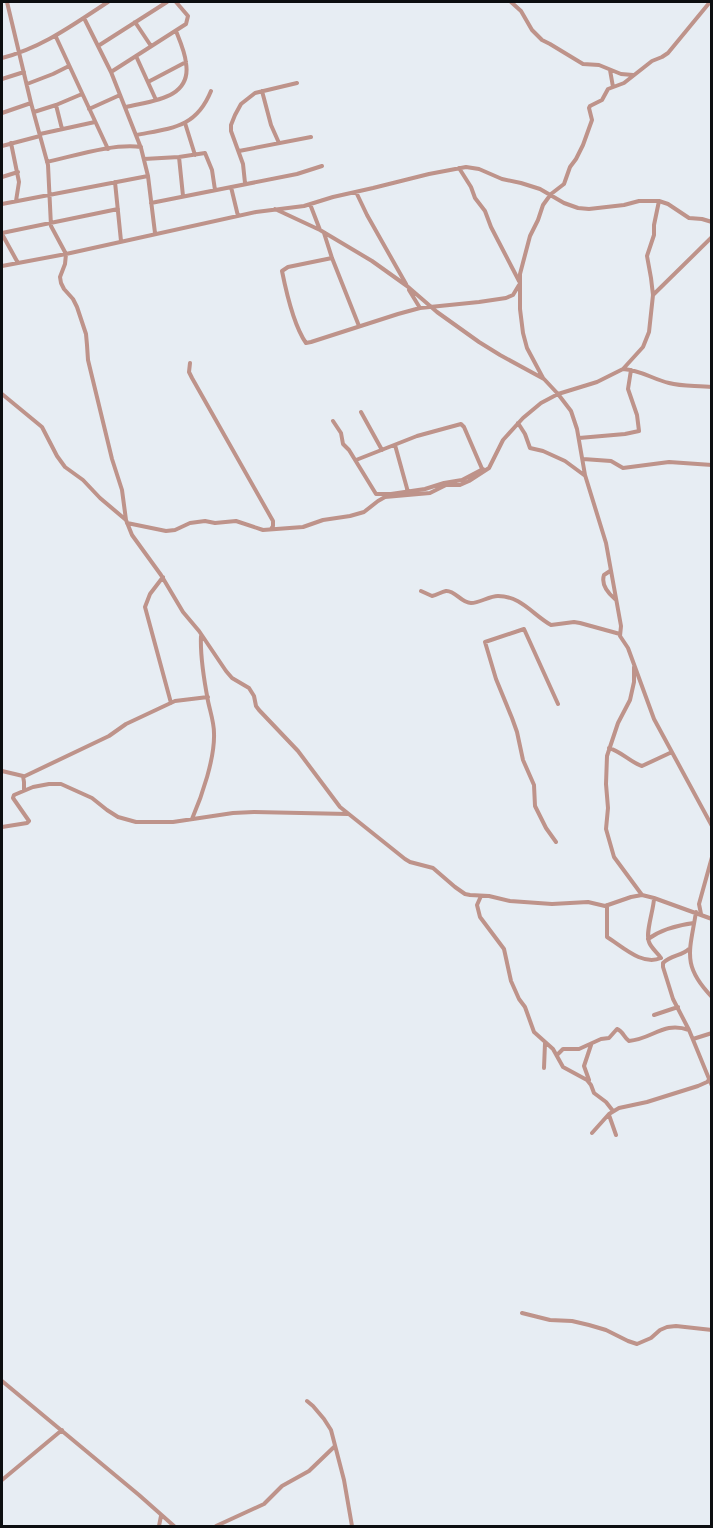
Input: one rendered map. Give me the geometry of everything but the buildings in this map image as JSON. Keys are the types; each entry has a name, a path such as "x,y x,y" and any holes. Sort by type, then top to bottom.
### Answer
{"street":[{"path":"7,2 50,174 51,223 66,254 60,277 61,283 73,299 81,318 87,345 87,360 122,490 127,521 139,547 163,577 183,612 232,678 249,688 259,711 298,752 335,802 405,859 433,868 465,894 510,901 552,904 588,902 607,906 642,895 711,919"},
{"path":"2,58 20,54 56,37 108,2"},
{"path":"98,46 167,2"},
{"path":"111,72 186,24 188,16 176,2"},
{"path":"512,2 540,39 583,64 599,65 624,75 634,75"},
{"path":"710,2 668,54 652,61 622,84 607,90 602,100 589,107 592,120 584,145 570,167 564,184 551,194 543,205 530,236 520,283 520,309 524,340 531,357 544,379 570,411 579,438 585,475 606,543 621,626 621,638 628,648 654,719 711,825"},
{"path":"84,18 111,72 141,148 148,176 155,233"},
{"path":"135,22 151,46"},
{"path":"125,107 170,96 184,83 187,73 186,62 176,31"},
{"path":"56,37 108,149"},
{"path":"136,56 156,100"},
{"path":"148,82 186,62"},
{"path":"27,84 69,66"},
{"path":"610,70 614,87"},
{"path":"2,79 24,72"},
{"path":"245,183 243,164 231,131 231,125 240,104 247,97 262,91 297,83"},
{"path":"136,135 185,123 202,108 211,90"},
{"path":"262,91 271,125 279,143"},
{"path":"34,112 82,94"},
{"path":"89,109 120,95"},
{"path":"2,112 31,103"},
{"path":"56,105 62,129"},
{"path":"2,146 95,122"},
{"path":"185,123 195,155"},
{"path":"239,151 311,137"},
{"path":"10,143 18,172 16,201"},
{"path":"47,162 108,149 133,146 141,148"},
{"path":"144,159 205,153 212,170 215,189"},
{"path":"179,157 183,196"},
{"path":"151,203 297,174 322,166"},
{"path":"2,266 238,216 310,204 466,167 479,169 502,179 551,194 569,206 589,209 639,201 659,201 668,204 689,218 711,222"},
{"path":"459,168 475,198 485,211 520,283"},
{"path":"2,177 18,172"},
{"path":"2,204 148,176"},
{"path":"115,182 121,241"},
{"path":"231,187 238,216"},
{"path":"356,192 420,308"},
{"path":"333,421 341,433 343,444 356,460 376,494 408,492 458,482 489,468 503,440 541,403 558,394 597,382 623,369 643,347 648,338 653,295 647,256 654,235 659,201"},
{"path":"310,204 359,326"},
{"path":"18,263 2,234 118,209"},
{"path":"275,209 322,231 372,261 494,351 544,379"},
{"path":"653,295 711,237"},
{"path":"332,258 288,267 282,271 299,329 306,343 420,308 506,298 513,295 520,283"},
{"path":"190,363 189,372 192,378 272,518 274,524 270,530"},
{"path":"623,369 640,371 674,384 711,387"},
{"path":"579,438 639,431 637,415 628,389 631,369"},
{"path":"2,394 42,427 64,467 80,477 104,502 127,521 166,531 205,521 214,523 236,521 258,529 270,530 303,527 369,509 381,498 430,493 446,485 464,484 483,471"},
{"path":"361,412 382,450"},
{"path":"518,423 532,449 555,456 585,475"},
{"path":"356,460 417,436 461,424 483,471"},
{"path":"395,445 408,492"},
{"path":"479,460 486,462 493,459"},
{"path":"583,459 611,461 622,468 669,462 711,465"},
{"path":"610,571 604,575 603,581 609,594 616,599"},
{"path":"163,577 150,594 145,607 171,703"},
{"path":"422,591 432,596 445,591 451,592 471,603 496,596 505,597 520,601 551,625 574,622 620,634"},
{"path":"556,842 537,810 534,785 523,760 515,727 496,680 485,642 524,629 558,704"},
{"path":"192,819 208,771 214,739 201,635"},
{"path":"634,665 634,681 630,700 618,723 607,756 606,829 614,857 642,895"},
{"path":"23,777 171,703 178,700 208,697"},
{"path":"609,748 642,766 672,752"},
{"path":"2,771 23,777"},
{"path":"23,777 24,790"},
{"path":"2,827 28,822 13,797 16,794 49,784 61,784 92,798 107,810 127,820 173,822 254,812 349,814"},
{"path":"701,914 699,904 711,856"},
{"path":"482,896 477,904 480,917 504,949 509,975 534,1032 556,1055 563,1067 590,1082"},
{"path":"654,898 648,939 662,960 669,988 690,1030 711,1086"},
{"path":"607,906 607,937 634,955 653,961 669,958 689,949"},
{"path":"696,912 689,949 690,964 711,997"},
{"path":"648,939 673,927 694,923"},
{"path":"654,1015 678,1007"},
{"path":"556,1055 563,1049 579,1049 611,1037 617,1029 629,1041 652,1035 664,1028 690,1030"},
{"path":"693,1039 711,1032"},
{"path":"544,1042 544,1068"},
{"path":"592,1044 584,1066 594,1093 614,1111"},
{"path":"592,1133 614,1111 704,1084 710,1079"},
{"path":"609,1114 616,1135"},
{"path":"522,1313 550,1320 572,1321 589,1325 637,1344 667,1327 711,1330"},
{"path":"2,1381 174,1527"},
{"path":"307,1401 331,1430 344,1480 352,1527"},
{"path":"2,1480 62,1430"},
{"path":"216,1527 264,1504 282,1486 309,1471 334,1447"},
{"path":"159,1527 161,1515"}]}
